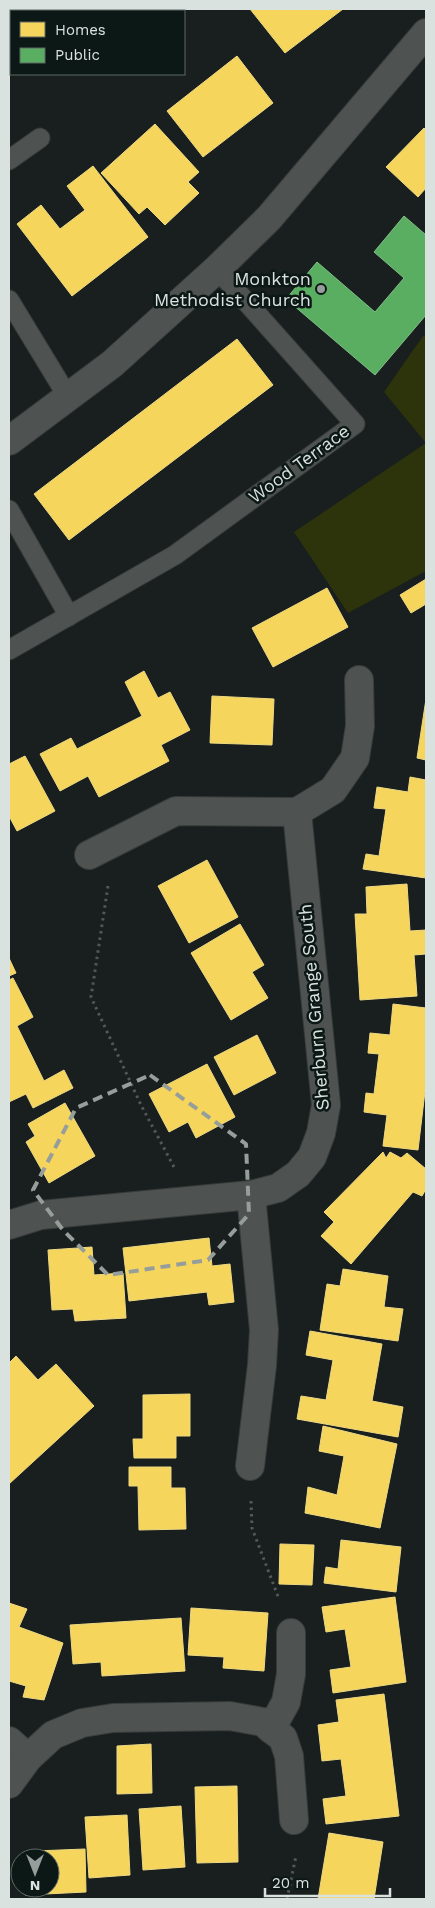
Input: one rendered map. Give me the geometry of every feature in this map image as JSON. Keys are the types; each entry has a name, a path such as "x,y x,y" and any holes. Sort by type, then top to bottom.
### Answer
{"street":[{"path":"9,441 112,364 217,269 269,218 426,33"},
{"path":"89,855 176,811 297,812 333,790 355,758 360,726 359,680"},
{"name":"Sherburn Grange South","path":"9,1225 41,1215 251,1195 278,1188 298,1174 312,1157 321,1133 326,1105 297,812"},
{"path":"250,1466 262,1365 264,1330 251,1195"},
{"path":"271,1729 286,1702 291,1674 291,1633"},
{"path":"9,1784 18,1750 82,1723 113,1718 230,1716 263,1722 283,1738 289,1756 294,1820"}],"lane":[{"path":"9,160 40,138"},
{"name":"Wood Terrace","path":"9,650 175,554 355,424 217,269"},
{"path":"9,300 68,397"},
{"path":"9,510 69,616"}],"path":[{"path":"116,842 91,997 142,1105 192,1200"},
{"path":"250,1466 252,1528 291,1633"},
{"path":"287,1899 302,1828 294,1820"}],"highlighted area":[{"path":"150,1075 246,1144 249,1214 208,1260 108,1275 63,1230 33,1190 76,1108"}],"green space":[{"path":"426,335 426,443 384,392 423,336"},
{"path":"426,443 426,571 348,613 294,532"}],"building: Homes":[{"path":"250,9 343,9 285,53"},
{"path":"237,56 273,103 203,157 167,111"},
{"path":"155,124 199,172 188,182 199,193 165,225 147,207 139,214 101,173"},
{"path":"424,128 426,130 426,188 418,197 386,167"},
{"path":"93,166 148,237 72,296 17,224 41,205 60,229 85,210 67,186"},
{"path":"237,339 273,385 69,540 34,494"},
{"path":"426,579 426,604 411,613 400,595"},
{"path":"327,588 348,627 273,667 252,628"},
{"path":"144,671 158,698 170,692 190,730 161,745 169,761 99,797 88,776 60,791 40,754 71,738 77,749 142,716 125,682"},
{"path":"212,696 274,699 272,745 210,743"},
{"path":"426,699 426,760 417,758"},
{"path":"25,756 55,811 17,831 9,816 9,764"},
{"path":"410,777 426,780 426,878 363,869 366,854 379,856 386,809 374,808 377,787 408,792"},
{"path":"207,860 238,917 189,943 158,886"},
{"path":"407,884 410,931 426,930 426,954 414,955 417,996 360,1000 355,914 367,914 366,887"},
{"path":"240,924 264,965 252,972 268,998 231,1020 191,953"},
{"path":"9,958 16,973 9,976"},
{"path":"13,978 33,1017 17,1026 44,1081 64,1070 73,1088 33,1108 26,1094 9,1102 9,980"},
{"path":"393,1004 426,1008 426,1083 418,1150 383,1146 387,1115 364,1112 366,1093 374,1094 379,1054 368,1053 370,1033 390,1035"},
{"path":"257,1035 276,1073 234,1095 214,1057"},
{"path":"207,1064 235,1117 196,1138 188,1122 169,1132 149,1094"},
{"path":"65,1103 95,1156 49,1183 26,1142 35,1136 28,1124"},
{"path":"383,1152 386,1158 390,1152 401,1158 407,1153 426,1169 426,1189 422,1196 413,1192 351,1264 321,1236 334,1222 324,1212"},
{"path":"209,1238 212,1266 230,1264 234,1302 209,1305 207,1292 129,1301 123,1248"},
{"path":"92,1247 94,1275 123,1273 126,1318 75,1321 73,1309 52,1310 48,1250"},
{"path":"343,1269 388,1276 384,1307 403,1309 398,1341 320,1330 327,1284 340,1286"},
{"path":"310,1331 382,1344 372,1401 403,1407 398,1437 297,1419 301,1396 326,1400 333,1360 306,1355"},
{"path":"16,1356 38,1380 56,1364 94,1406 9,1484 9,1363"},
{"path":"190,1394 190,1436 176,1436 176,1458 134,1458 133,1439 143,1439 143,1395"},
{"path":"323,1426 397,1444 380,1528 305,1513 308,1487 337,1495 344,1456 319,1451"},
{"path":"129,1467 171,1467 171,1488 185,1488 186,1529 139,1530 138,1486 129,1486"},
{"path":"341,1540 401,1547 396,1592 324,1583 326,1567 338,1569"},
{"path":"280,1544 314,1545 312,1585 279,1584"},
{"path":"395,1597 406,1682 333,1693 330,1670 351,1667 345,1629 326,1632 322,1607"},
{"path":"9,1603 27,1609 19,1627 63,1643 44,1700 23,1697 26,1686 9,1681"},
{"path":"191,1608 268,1613 264,1671 223,1668 224,1657 188,1655"},
{"path":"181,1618 185,1671 102,1676 101,1662 73,1664 70,1625"},
{"path":"384,1694 399,1816 326,1824 323,1799 346,1796 341,1759 322,1761 318,1725 339,1722 336,1700"},
{"path":"151,1744 152,1793 117,1794 117,1746"},
{"path":"237,1786 238,1862 197,1863 195,1787"},
{"path":"181,1806 185,1867 143,1870 139,1809"},
{"path":"127,1815 130,1875 89,1878 85,1817"},
{"path":"329,1833 383,1842 374,1899 318,1899"},
{"path":"85,1849 86,1892 60,1893 60,1850"}],"building: Public":[{"name":"Monkton Methodist Church","path":"404,216 426,235 426,315 375,375 286,299 317,262 375,312 404,278 374,252"}],"place":[{"name":"Monkton Methodist Church","path":"321,289"}]}
